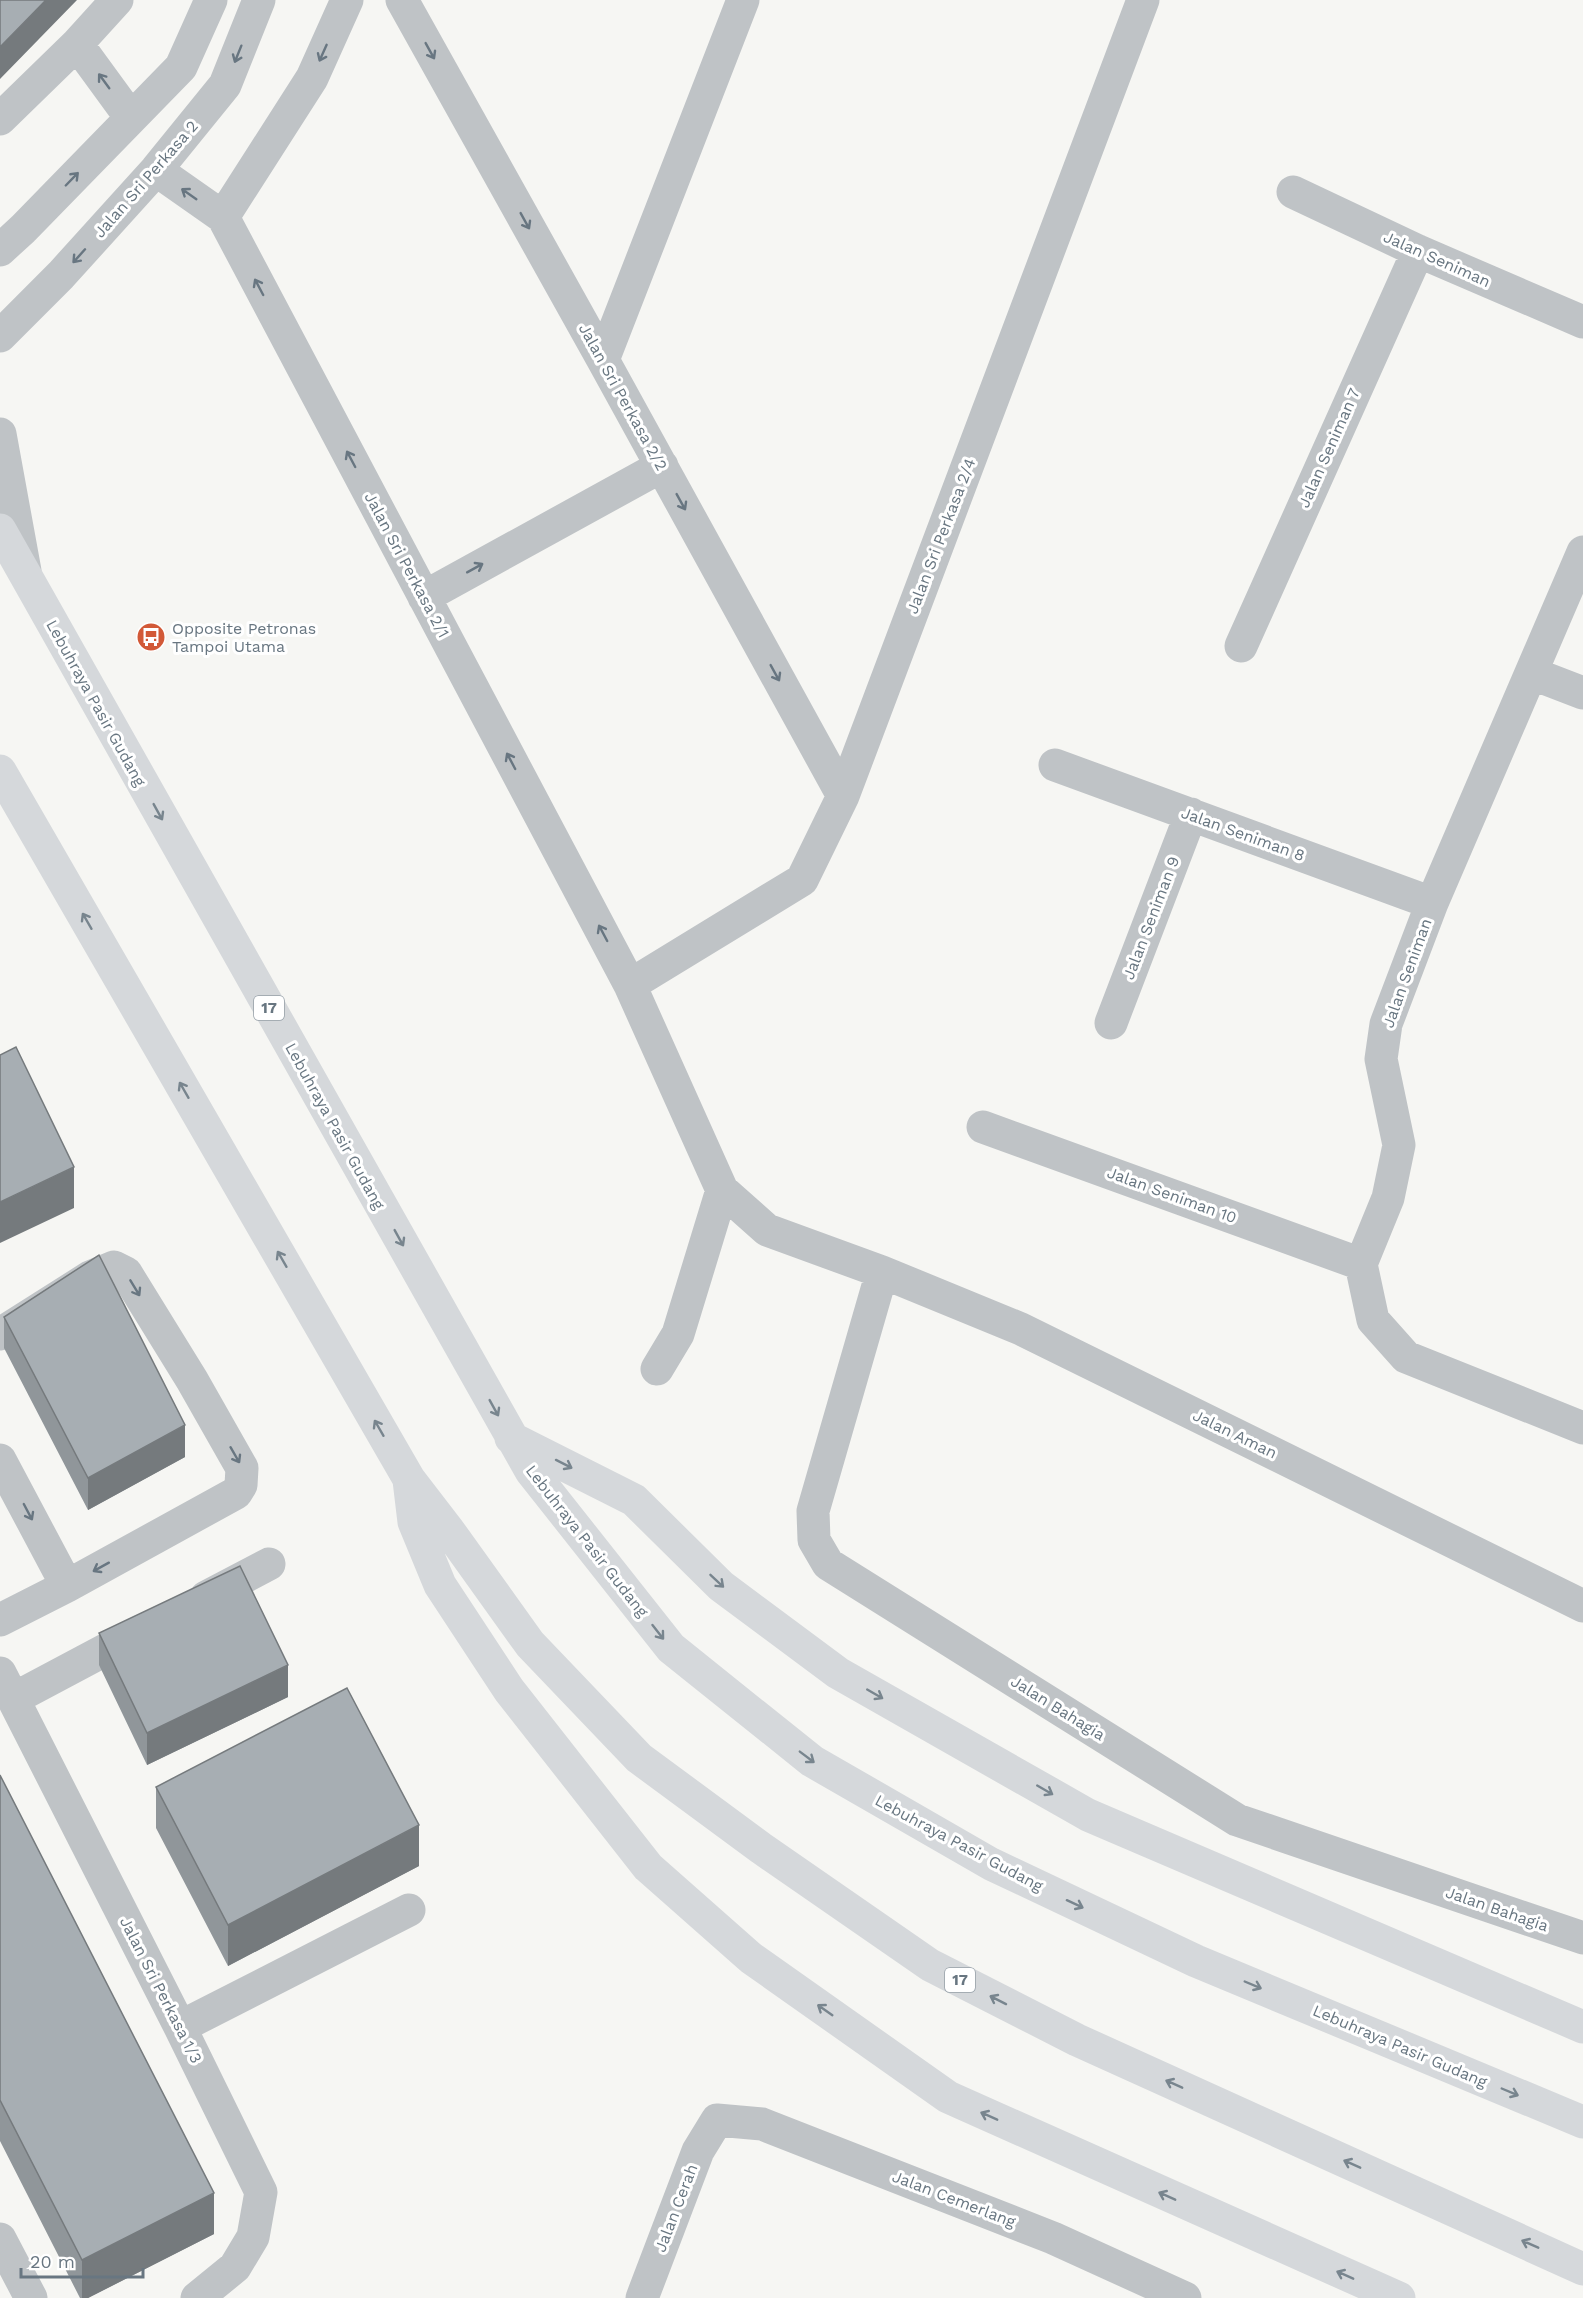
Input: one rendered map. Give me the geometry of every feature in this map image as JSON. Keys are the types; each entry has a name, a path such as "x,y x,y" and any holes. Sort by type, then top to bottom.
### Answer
{"highway":[{"name":"Lebuhraya Pasir Gudang","path":"0,530 511,1438 544,1489 671,1648 812,1761 991,1864 1196,1961 1583,2122"},
{"name":"17","path":"5,788 409,1479 530,1644 639,1758 761,1848 930,1965 1077,2040 1583,2268"},
{"path":"511,1438 634,1500 721,1586 838,1673 1088,1815 1583,2027"},
{"path":"409,1479 414,1522 440,1585 509,1690 648,1867 751,1958 948,2097 1399,2298"}],"street":[{"path":"0,119 77,44 117,0"},
{"path":"0,250 181,67 211,0"},
{"name":"Jalan Sri Perkasa 2","path":"0,336 61,274 156,170 225,85 259,0"},
{"path":"223,217 312,78 347,0"},
{"name":"Jalan Sri Perkasa 2/2","path":"402,0 843,796"},
{"path":"603,360 743,0"},
{"name":"Jalan Sri Perkasa 2/4","path":"630,985 802,880 843,796 1143,0"},
{"path":"77,44 131,118"},
{"name":"Jalan Sri Perkasa 2/1","path":"156,170 223,217 630,985 722,1190"},
{"name":"Jalan Seniman","path":"1293,192 1418,251 1583,322"},
{"name":"Jalan Seniman 7","path":"1241,646 1418,251"},
{"path":"0,434 26,579"},
{"path":"424,597 662,466"},
{"name":"Jalan Seniman","path":"1361,1264 1388,1198 1399,1145 1381,1059 1386,1024 1432,903 1583,552"},
{"path":"1531,673 1583,693"},
{"name":"Jalan Seniman 8","path":"1055,765 1432,903"},
{"name":"Jalan Seniman 9","path":"1111,1023 1191,814"},
{"name":"Jalan Seniman 10","path":"983,1126 1361,1264"},
{"path":"657,1369 678,1334 722,1190"},
{"name":"Jalan Aman","path":"722,1190 767,1230 882,1272 1021,1329 1583,1606"},
{"path":"1361,1264 1373,1320 1406,1357 1583,1428"},
{"path":"0,1334 90,1277 114,1267 126,1273 242,1468 241,1485 236,1493 67,1586 0,1620"},
{"name":"Jalan Bahagia","path":"882,1272 813,1511 814,1540 828,1564 1237,1820 1583,1938"},
{"path":"0,1460 67,1586"},
{"path":"6,1686 172,1615 269,1564"},
{"name":"Jalan Sri Perkasa 1/3","path":"6,1686 180,2027 261,2192 254,2237 235,2267 197,2298"},
{"path":"180,2027 409,1910"},
{"name":"Jalan Cerah","path":"642,2298 698,2151 717,2120"},
{"name":"Jalan Cemerlang","path":"717,2120 762,2124 1053,2238 1185,2298"},
{"path":"0,2239 31,2298"}],"building":[{"path":"0,0 46,0 0,47"},
{"path":"16,1047 74,1167 0,1202 0,1055"},
{"path":"99,1255 185,1425 88,1478 4,1317"},
{"path":"240,1566 288,1665 147,1733 99,1633"},
{"path":"347,1688 419,1825 228,1925 156,1787"},
{"path":"0,1775 214,2193 82,2260 0,2100"}],"place":[{"name":"Opposite Petronas Tampoi Utama","path":"151,637"}]}
